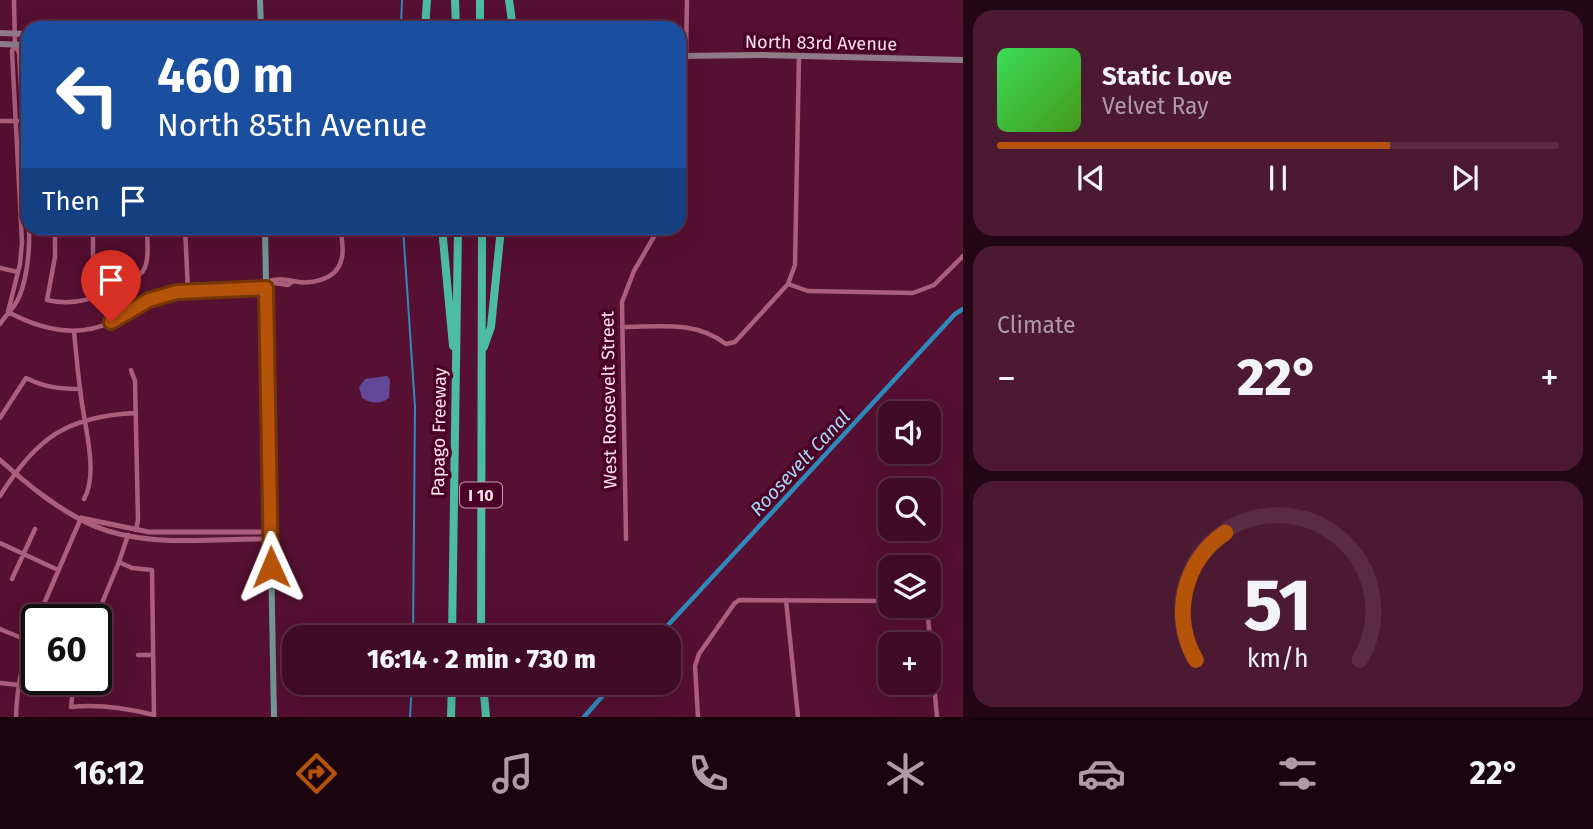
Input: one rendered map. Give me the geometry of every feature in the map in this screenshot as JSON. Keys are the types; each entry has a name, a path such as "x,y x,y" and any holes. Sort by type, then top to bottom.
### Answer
{"highway":[{"path":"426,21 427,0"},
{"path":"455,0 456,21"},
{"path":"480,0 480,21"},
{"path":"509,0 512,21"},
{"path":"443,235 450,337 456,359"},
{"name":"Papago Freeway","path":"452,625 458,235"},
{"name":"I 10","path":"481,625 482,235"},
{"path":"482,353 491,327 500,235"},
{"path":"451,717 452,695"},
{"path":"480,717 481,695"},
{"path":"483,695 486,717"}],"main road":[{"path":"260,0 261,21"},
{"path":"0,33 21,34"},
{"path":"0,44 21,45"},
{"name":"North 83rd Avenue","path":"686,56 963,60"},
{"path":"265,235 274,717"}],"street":[{"path":"14,0 15,45 12,51 21,221"},
{"path":"685,21 687,0"},
{"path":"15,45 19,50 21,97"},
{"path":"622,327 690,327 712,334 726,344 735,342 788,284 795,259 799,56"},
{"path":"0,121 21,121"},
{"path":"8,312 22,252 21,235"},
{"path":"0,324 15,305 24,279 29,235"},
{"path":"55,235 55,257 47,300 80,302 101,296 145,269 147,235"},
{"path":"93,235 93,280 101,296"},
{"path":"185,235 188,290"},
{"path":"8,312 39,327 74,331 102,326 149,300 188,290 266,285 274,279 322,280 338,268 342,256 341,235"},
{"name":"West Roosevelt Street","path":"626,539 622,302 625,289 655,235"},
{"path":"788,284 808,291 913,293 934,285 963,256"},
{"path":"0,268 18,272"},
{"path":"74,331 89,441 89,490 84,499"},
{"path":"131,370 135,381 136,530"},
{"path":"0,418 26,378 60,389 80,389"},
{"path":"0,496 43,442 59,431 84,419 108,414 136,413"},
{"path":"0,460 47,499 90,524 128,535 263,539 270,535"},
{"path":"81,518 91,518 155,536"},
{"path":"44,604 81,518"},
{"path":"12,579 36,529"},
{"path":"102,604 128,535"},
{"path":"0,543 58,570"},
{"path":"72,695 71,707 93,705 124,708 154,716 152,570 132,568 119,562"},
{"path":"698,717 694,677 699,654 739,600 878,601"},
{"path":"786,600 797,717"},
{"path":"928,618 937,717"},
{"path":"0,629 21,638"},
{"path":"138,655 153,655"},
{"path":"16,717 21,673"},
{"path":"0,683 18,685"}],"shaded area":[{"path":"387,376 390,379 389,398 376,402 362,398 359,387 365,379"}],"waterway":[{"path":"401,21 402,0"},
{"path":"403,235 415,407 413,625"},
{"name":"Roosevelt Canal","path":"668,625 955,314 963,309"},
{"path":"410,717 411,695"},
{"name":"Roosevelt Canal","path":"584,717 603,695"}],"route":[{"path":"111,322 149,300 177,292 196,289 266,288 271,567"}]}
